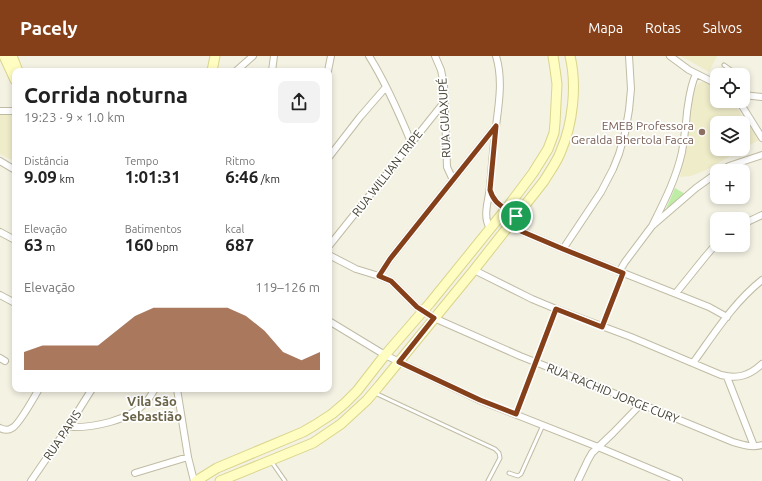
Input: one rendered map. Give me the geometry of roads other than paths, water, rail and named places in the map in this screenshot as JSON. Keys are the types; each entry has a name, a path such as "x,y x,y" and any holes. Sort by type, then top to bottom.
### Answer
{"main road":[{"path":"4,56 12,73"},
{"path":"12,56 17,68"},
{"path":"212,68 214,56"},
{"path":"195,481 217,468 303,432 332,414 357,391 506,209 543,158 551,141 555,123 557,84 553,56"},
{"path":"220,481 313,443 342,424 374,393 509,226 554,165 562,151 570,122 574,84 570,56"},
{"path":"506,209 516,216"},
{"path":"490,228 502,233"},
{"path":"231,476 236,467 233,461"}],"street":[{"path":"239,68 253,56"},
{"path":"272,68 274,56"},
{"path":"329,68 331,56"},
{"path":"369,56 386,87 411,142"},
{"name":"RUA GUAXUPÉ","path":"435,56 441,70 444,86 447,167 453,180"},
{"path":"490,228 487,223 486,216 490,190 500,83 496,56"},
{"path":"563,249 601,192 619,154 625,132 631,89 629,56"},
{"path":"670,56 696,74 710,81"},
{"path":"621,273 625,262 652,226 672,187 685,136 690,88 696,74"},
{"path":"332,153 386,87"},
{"path":"750,96 762,97"},
{"name":"RUA WILLIAN TRIPE","path":"332,242 444,101"},
{"path":"744,108 762,138"},
{"path":"0,111 12,111"},
{"path":"379,276 390,259 496,126"},
{"path":"735,164 762,155"},
{"path":"0,161 12,168"},
{"path":"652,226 696,188 710,178"},
{"path":"490,190 494,200 506,209"},
{"path":"750,221 762,215"},
{"path":"509,226 621,273 709,307 727,317"},
{"path":"0,232 12,238"},
{"path":"676,294 710,252"},
{"name":"RUA RACHID JORGE CURY","path":"332,257 356,269 387,279 394,283 411,302 434,318 494,345 732,442 747,446 762,445"},
{"path":"474,270 532,299 631,337 717,374 727,377 742,376 756,370 762,364"},
{"path":"693,363 727,317 748,293 762,280"},
{"path":"0,295 12,301"},
{"path":"332,323 385,355 480,400 679,481"},
{"path":"727,377 754,446"},
{"path":"3,429 10,429 16,425 37,392"},
{"name":"RUA PARIS","path":"31,481 90,392"},
{"path":"68,427 94,426 125,417 146,403 153,392"},
{"path":"177,392 188,457 195,481"},
{"path":"578,481 588,460 598,447 641,404"},
{"path":"135,473 188,457"}],"lane":[{"path":"724,65 728,68"},
{"path":"374,393 495,449 499,453 500,458 488,481"},
{"path":"509,473 518,476 521,474 543,425"},
{"path":"270,461 285,481"}],"place":[{"name":"EMEB Professora Geralda Bhertola Facca","path":"702,132"}],"district":[{"name":"Vila São Sebastião","path":"152,408"}]}
